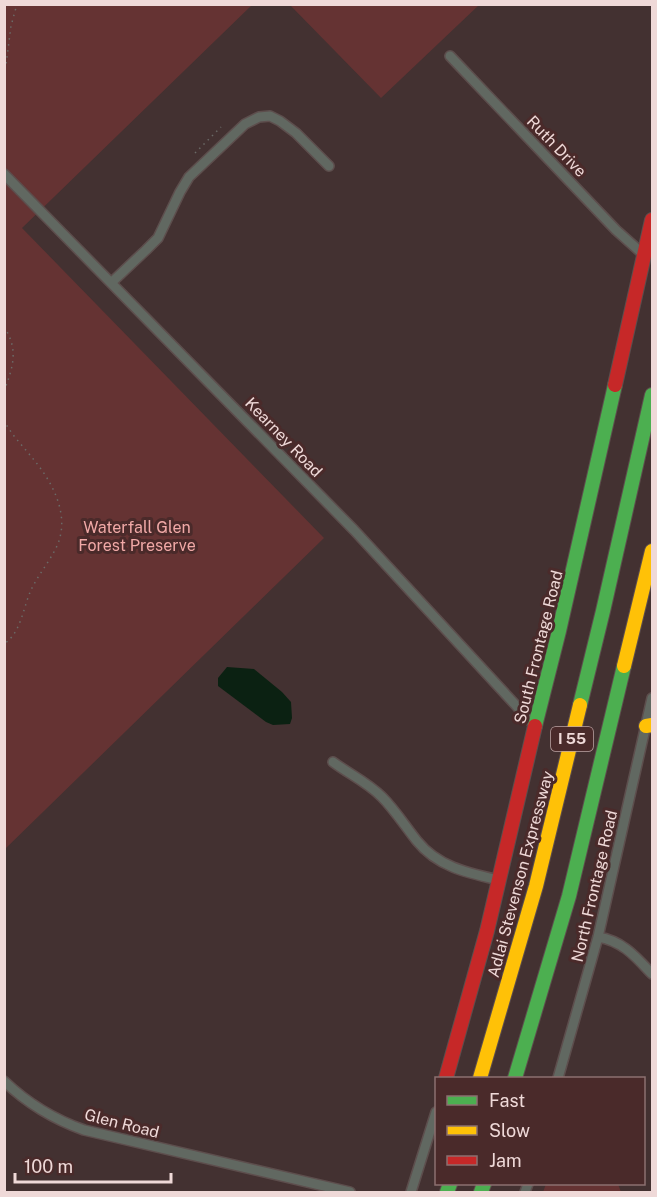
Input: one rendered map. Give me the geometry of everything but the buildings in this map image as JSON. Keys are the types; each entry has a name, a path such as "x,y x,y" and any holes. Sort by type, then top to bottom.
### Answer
{"main road":[{"name":"South Frontage Road","path":"446,1077 488,931 559,632 652,220"},
{"name":"Adlai Stevenson Expressway","path":"480,1077 536,886 603,611 652,396"},
{"name":"I 55","path":"515,1077 569,896 652,551"}],"street":[{"name":"Ruth Drive","path":"450,56 616,230 644,255"},
{"path":"111,283 158,238 189,177 245,124 259,117 270,116 280,121 296,133 329,166"},
{"name":"Kearney Road","path":"4,174 354,530 535,726"},
{"name":"North Frontage Road","path":"558,1077 598,938 649,725 652,698"},
{"path":"333,762 372,787 422,847 439,861 457,870 499,880"},
{"path":"598,938 611,939 620,944 652,974"},
{"name":"Glen Road","path":"4,1081 41,1111 84,1130 350,1192"},
{"path":"411,1192 435,1115"}],"path":[{"path":"4,69 10,26 17,4"},
{"path":"195,153 221,127"},
{"path":"4,327 11,338 14,360 4,391"},
{"path":"4,420 50,480 60,508 61,535 56,548 30,591 14,636 4,644"}],"green space":[{"name":"Waterfall Glen Forest Preserve","path":"5,5 252,5 22,228 324,538 5,849"},
{"path":"290,5 479,5 381,98"},
{"path":"546,1185 618,1185 621,1192 543,1192"}],"shaded area":[{"path":"227,667 254,669 282,692 291,702 290,724 273,725 266,722 218,686 218,678"}],"traffic: fast":[{"path":"535,726 615,385"},
{"path":"580,705 652,395"},
{"path":"515,1077 569,896 624,666"},
{"path":"447,1192 450,1185"},
{"path":"481,1192 484,1185"}],"traffic: slow":[{"path":"624,666 652,551"},
{"path":"480,1077 536,886 580,705"},
{"path":"646,726 652,725"}],"traffic: jam":[{"path":"615,385 652,220"},
{"path":"446,1077 487,931 535,726"}]}
